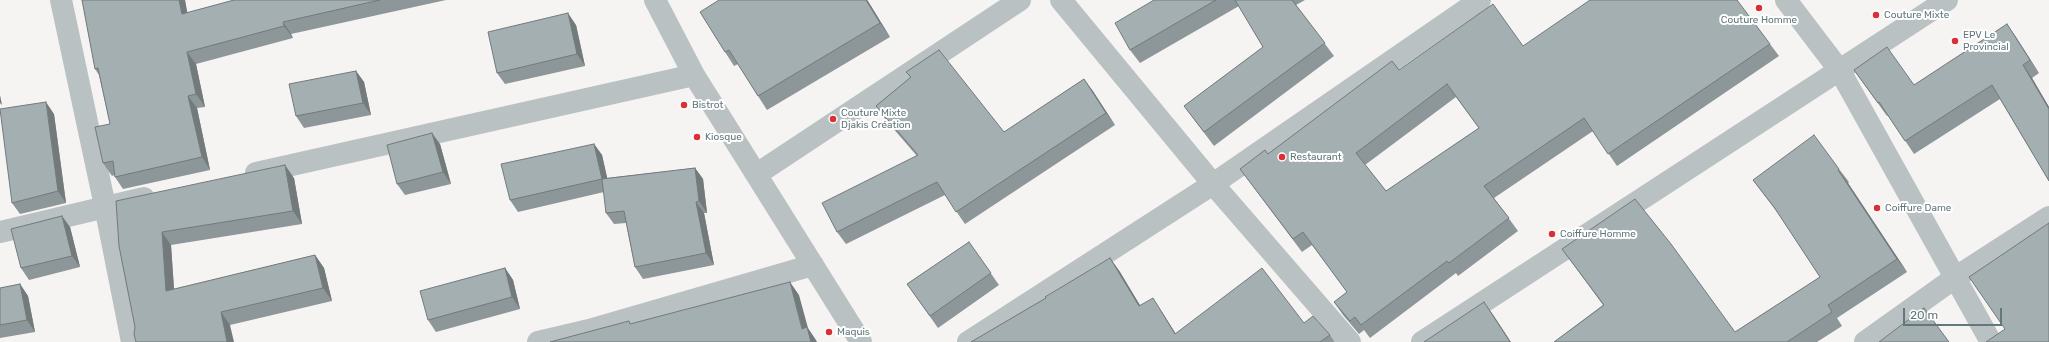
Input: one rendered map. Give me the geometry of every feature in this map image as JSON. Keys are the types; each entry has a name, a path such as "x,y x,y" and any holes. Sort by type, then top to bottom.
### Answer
{"street":[{"path":"61,0 105,206 132,342"},
{"path":"655,0 694,75 861,342"},
{"path":"757,174 1020,0"},
{"path":"1061,0 1213,184 1350,342"},
{"path":"968,342 1213,184 1480,0"},
{"path":"1786,0 1840,71 1991,342"},
{"path":"1422,342 1947,0"},
{"path":"237,177 694,75"},
{"path":"0,232 167,192"},
{"path":"1865,342 1956,277 2049,217"},
{"path":"538,342 589,330 813,265"}],"building":[{"path":"82,0 179,0 182,14 234,0 380,0 283,22 284,26 187,52 196,94 188,96 202,157 115,177 113,161 103,163 95,127 110,124 98,68 95,69"},
{"path":"719,0 866,0 880,23 758,96 729,50 725,52 700,12"},
{"path":"1154,0 1216,0 1130,50 1115,23"},
{"path":"1235,0 1292,0 1325,43 1204,132 1184,106 1263,47"},
{"path":"1590,0 1737,0 1770,44 1608,154 1584,118 1484,186 1509,218 1449,263 1447,261 1361,325 1355,317 1350,321 1334,302 1347,292 1303,232 1293,239 1240,169 1265,150 1268,154 1392,61 1399,70 1493,4 1523,46","holes":["1447,84 1479,128 1386,191 1356,153"]},
{"path":"568,13 577,54 497,73 488,32"},
{"path":"2007,24 2030,60 2023,65 2049,109 2049,181 1992,85 1905,141 1879,102 1878,103 1854,70 1887,47 1914,85"},
{"path":"939,50 1004,132 1084,79 1106,113 956,212 937,182 837,232 822,203 918,155 876,106 911,77 906,72"},
{"path":"356,71 363,103 296,116 289,84"},
{"path":"46,102 58,191 12,203 0,109"},
{"path":"432,133 443,172 397,184 387,145"},
{"path":"1814,135 1839,169 1838,170 1897,259 1828,305 1832,312 1787,342 1554,342 1604,305 1562,249 1635,199 1671,244 1735,332 1820,277 1774,207 1753,180"},
{"path":"594,144 602,179 510,200 501,164"},
{"path":"285,165 293,211 162,232 166,291 315,255 323,288 221,312 227,342 136,342 134,334 135,327 119,246 116,201"},
{"path":"695,168 699,201 696,202 706,253 635,267 624,211 606,213 602,179"},
{"path":"62,216 72,256 21,268 11,229"},
{"path":"2049,223 2049,342 1986,342 2005,329 1969,277"},
{"path":"969,242 991,273 930,316 907,284"},
{"path":"1110,258 1139,306 1153,298 1175,334 1262,268 1304,323 1313,316 1330,335 1320,342 971,342"},
{"path":"505,268 512,297 428,320 420,291"},
{"path":"790,282 802,329 807,327 811,342 550,342 629,321 630,324"},
{"path":"20,284 27,320 0,325 0,288"},
{"path":"1484,302 1510,342 1424,342"},
{"path":"1924,308 1949,342 1879,342"}],"place":[{"name":"Couture Homme","path":"1759,8"},
{"name":"Couture Mixte","path":"1876,15"},
{"name":"EPV Le Provincial","path":"1955,41"},
{"name":"Bistrot","path":"684,105"},
{"name":"Couture Mixte Djakis Création","path":"833,119"},
{"name":"Kiosque","path":"697,137"},
{"name":"Restaurant","path":"1282,157"},
{"name":"Coiffure Dame","path":"1877,208"},
{"name":"Coiffure Homme","path":"1552,234"},
{"name":"Maquis","path":"829,332"}]}
